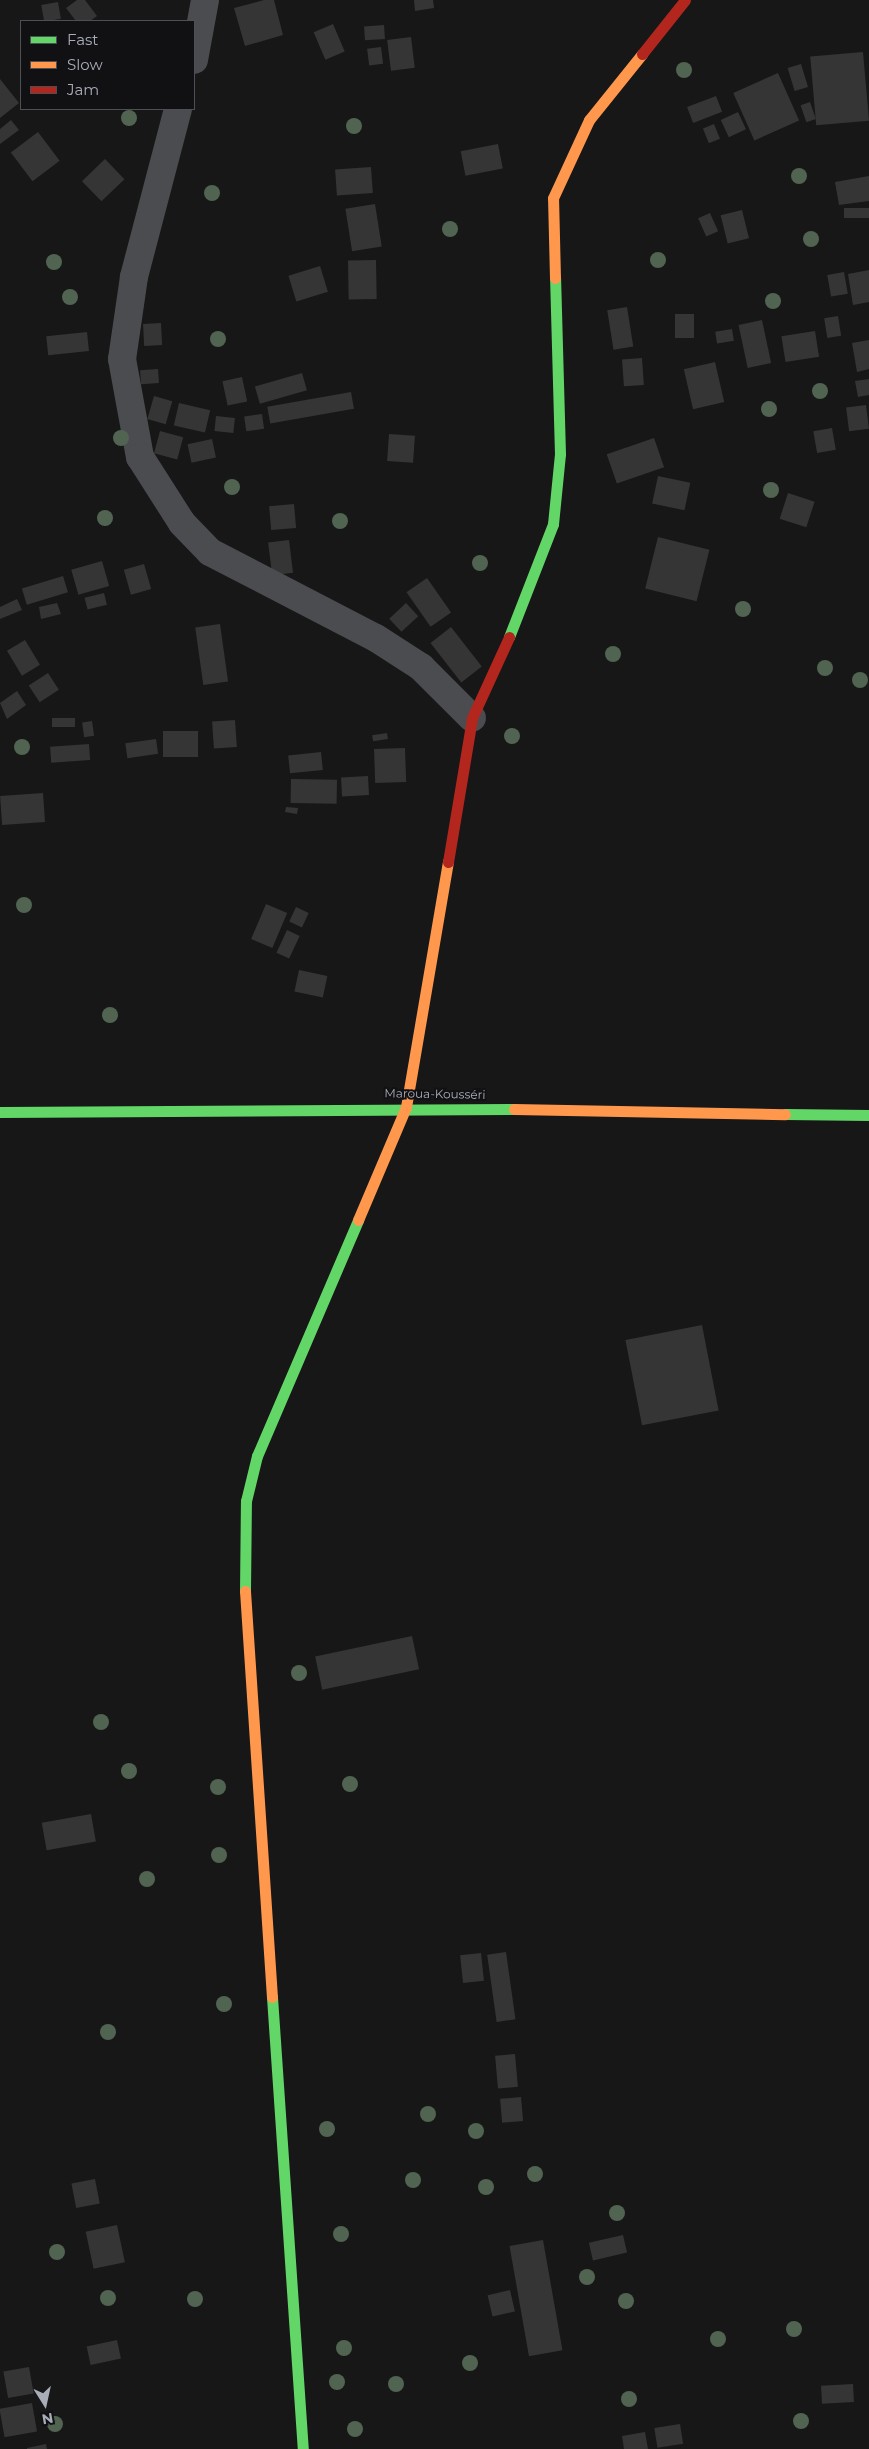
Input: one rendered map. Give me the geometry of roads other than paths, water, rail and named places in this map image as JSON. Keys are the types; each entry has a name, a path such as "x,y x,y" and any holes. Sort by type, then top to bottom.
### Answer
{"main road":[{"path":"303,2449 253,1727 244,1569 246,1501 258,1456 406,1107 472,718 536,577 553,524 560,454 553,198 589,120 685,0"},
{"name":"Maroua-Kousséri","path":"0,1112 406,1107 869,1115"}],"street":[{"path":"195,55 205,0"},
{"path":"178,110 134,277 122,359 140,457 182,524 210,552 376,638 421,667 472,718"}]}
